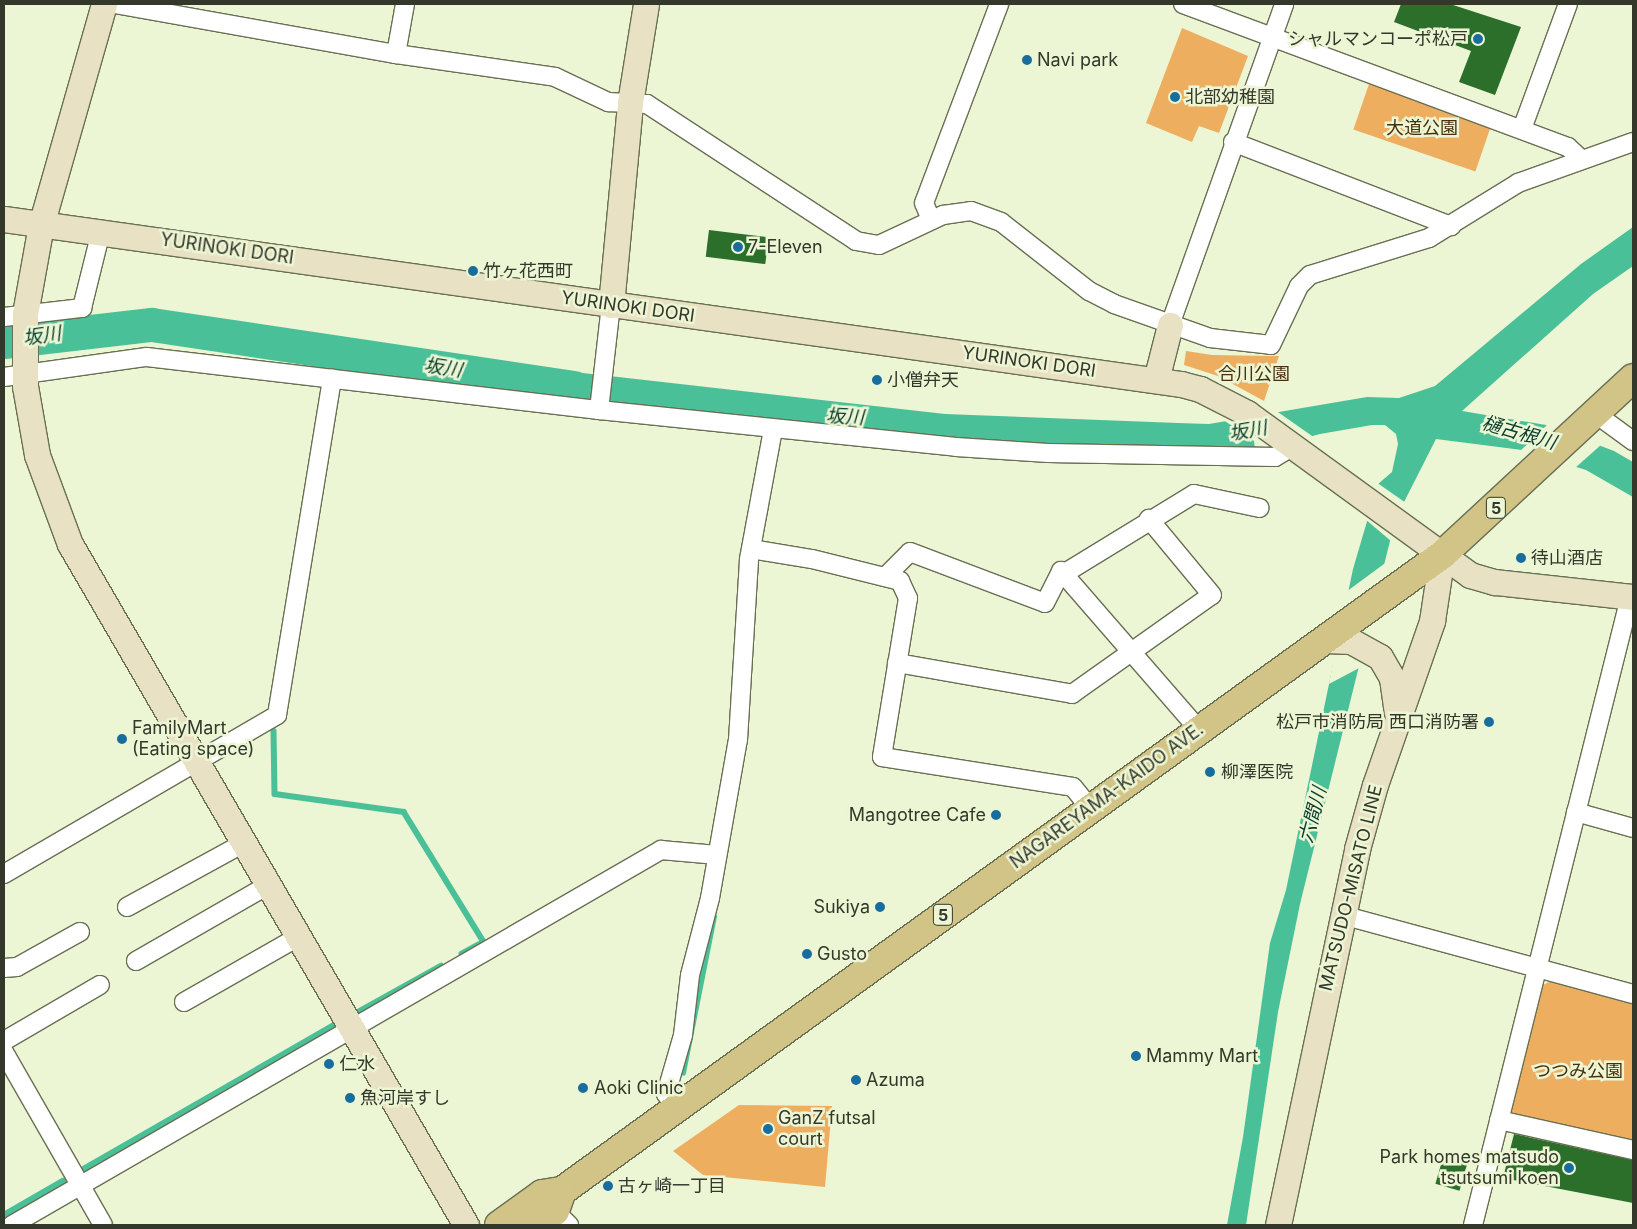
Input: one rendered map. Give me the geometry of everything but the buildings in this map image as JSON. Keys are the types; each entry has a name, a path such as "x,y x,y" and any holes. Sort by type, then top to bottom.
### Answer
{"main road":[{"name":"NAGAREYAMA-KAIDO AVE.","path":"499,1225 542,1194 555,1213 677,1109 1090,808 1442,556 1549,459 1633,378"}],"street":[{"path":"104,4 41,225 18,317 17,372 37,455 58,517 268,885 466,1225"},
{"path":"115,4 396,54 555,77 608,102 647,104 661,110 856,241 880,245 931,220 971,211 989,216 1089,290 1170,325 1210,338 1270,345 1298,286 1310,274 1391,252 1451,226 1518,183 1633,142"},
{"path":"396,54 405,4"},
{"path":"599,408 612,305 630,103 646,4"},
{"path":"931,220 924,203 999,4"},
{"path":"1183,4 1522,129 1568,147 1581,159"},
{"path":"1156,380 1170,325 1233,142 1284,4"},
{"path":"1522,129 1568,4"},
{"path":"1233,142 1451,226"},
{"name":"YURINOKI DORI","path":"4,219 101,231 612,305 1156,380 1200,389 1246,413 1399,522 1442,556 1482,580 1631,597"},
{"path":"18,317 82,308 101,231"},
{"path":"17,372 147,357 773,429 1048,453 1275,457 1291,445"},
{"path":"4,874 278,715 332,378"},
{"path":"1587,423 1633,442"},
{"path":"677,1109 666,1094 683,1035 690,975 717,855 738,740 751,549 773,429"},
{"path":"1065,573 1148,519 1194,494 1260,508"},
{"path":"898,663 1072,694 1212,595 1148,519"},
{"path":"751,549 900,581 908,598 882,757 1073,786 1090,808"},
{"path":"885,577 910,552 1044,603 1061,571 1065,573 1134,651 1199,730"},
{"name":"MATSUDO-MISATO LINE","path":"1278,1225 1342,915 1375,785 1432,621 1442,556"},
{"path":"1473,1225 1631,597"},
{"path":"1324,640 1351,641 1365,646 1380,657 1392,678 1398,708 1396,725"},
{"path":"1576,812 1633,828"},
{"path":"127,907 244,843"},
{"path":"12,1225 661,850 717,855"},
{"path":"136,961 268,885"},
{"path":"1342,915 1633,994"},
{"path":"4,968 17,967 80,932"},
{"path":"184,1002 298,937"},
{"path":"4,1042 100,985"},
{"path":"4,1052 104,1225"},
{"path":"1499,1120 1633,1150"}],"green space":[{"path":"1182,28 1248,56 1219,133 1199,126 1192,142 1146,123"},
{"name":"大道公園","path":"1369,84 1491,126 1475,171 1353,129"},
{"name":"合川公園","path":"1186,351 1212,355 1279,356 1264,401 1218,376 1184,365"},
{"name":"つつみ公園","path":"1551,981 1633,1003 1633,1144 1512,1114 1510,1108 1541,986"},
{"name":"GanZ futsal court","path":"739,1105 832,1106 825,1187 703,1175 673,1151"}],"water":[{"path":"1633,227 1633,266 1593,294 1462,411 1546,425 1614,451 1633,462 1633,497 1586,470 1522,450 1436,439 1404,502 1390,541 1300,904 1278,1012 1246,1225 1227,1225 1243,1137 1270,943 1286,890 1353,569 1378,484 1392,472 1398,444 1396,434 1385,425 1372,425 1320,434 1257,451 1112,448 844,430 525,397 530,367 945,414 1178,423 1209,424 1367,397 1399,398 1435,386 1581,264"}],"pier":[{"path":"1275,410 1315,438 1255,449 1254,441 1222,419"},
{"path":"1549,423 1602,444 1575,468 1520,451"},
{"path":"1376,482 1406,503 1391,541 1365,519"},
{"path":"1388,561 1361,667 1329,684 1346,592"}],"waterway":[{"name":"坂川","path":"4,342 152,325 574,388"},
{"path":"274,731 275,794 404,812 484,942 462,954"},
{"path":"683,1073 714,917"},
{"path":"351,1016 441,966"},
{"path":"82,1170 341,1021"},
{"path":"4,1215 63,1181"}],"place":[{"name":"シャルマンコーポ松戸","path":"1478,39"},
{"name":"Navi park","path":"1027,60"},
{"name":"北部幼稚園","path":"1175,97"},
{"name":"7-Eleven","path":"738,247"},
{"name":"竹ヶ花西町","path":"473,271"},
{"name":"小僧弁天","path":"877,380"},
{"name":"待山酒店","path":"1521,558"},
{"name":"松戸市消防局 西口消防署","path":"1489,722"},
{"name":"FamilyMart (Eating space)","path":"122,739"},
{"name":"柳澤医院","path":"1210,772"},
{"name":"Mangotree Cafe","path":"996,815"},
{"name":"Sukiya","path":"880,907"},
{"name":"Gusto","path":"807,954"},
{"name":"Mammy Mart","path":"1136,1056"},
{"name":"仁水","path":"329,1064"},
{"name":"Azuma","path":"856,1080"},
{"name":"Aoki Clinic","path":"583,1088"},
{"name":"魚河岸すし","path":"350,1098"},
{"name":"GanZ futsal court","path":"768,1129"},
{"name":"Park homes matsudo tsutsumi koen","path":"1569,1168"},
{"name":"古ヶ崎一丁目","path":"608,1186"}],"water label":[{"name":"樋古根川","path":"1519,433"},
{"name":"六間川","path":"1313,815"}]}
